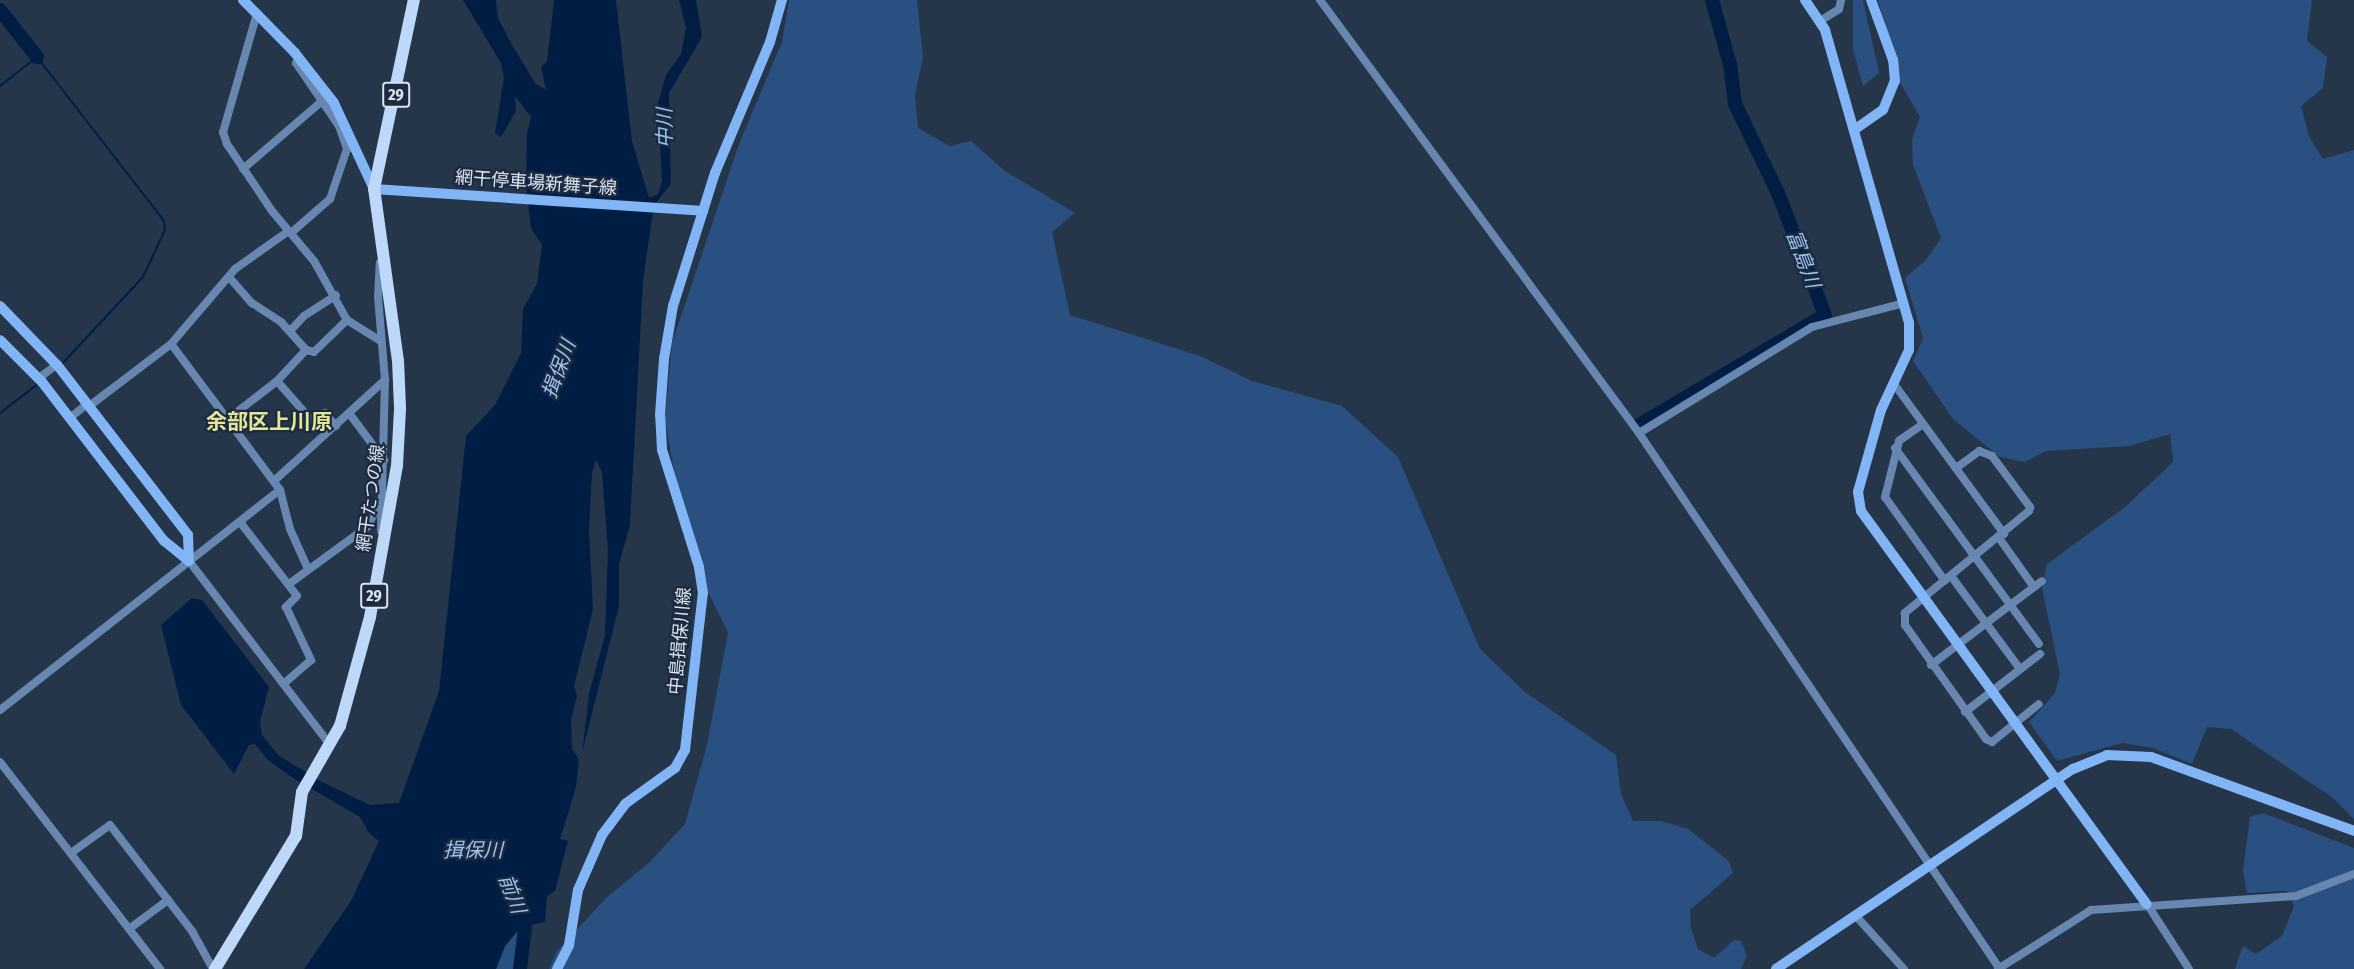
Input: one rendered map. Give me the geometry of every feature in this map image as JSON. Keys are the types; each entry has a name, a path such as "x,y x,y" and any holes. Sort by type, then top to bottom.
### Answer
{"main road":[{"name":"網干たつの線","path":"214,969 289,850 300,821 302,792 340,726 362,648 384,544 397,466 400,408 398,361 381,250 379,189 414,0"}],"street":[{"path":"243,0 299,57 334,103 379,189"},
{"path":"698,210 770,42 782,0"},
{"path":"1320,0 1639,433 1998,969 2091,910 2147,904 2296,896 2354,874"},
{"path":"1805,0 1820,21 1904,303 1911,339 1881,410 1858,502 1923,597 2147,904 2189,969"},
{"path":"1820,21 1839,9 1842,0"},
{"path":"1854,130 1883,111 1895,81 1893,60 1871,0"},
{"path":"256,13 223,132 243,169 336,296 347,320 380,341"},
{"path":"71,417 171,344 229,277 330,200 347,148 322,100 296,63 299,57"},
{"path":"243,169 322,100"},
{"name":"網干停車場新舞子線","path":"379,189 698,210"},
{"name":"中島揖保川線","path":"557,969 569,945 578,890 602,835 625,804 675,768 685,750 702,582 666,465 660,415 671,316 698,210"},
{"path":"381,250 380,341 385,380 381,500 384,544"},
{"path":"229,277 252,303 269,312 306,350 314,352 347,320"},
{"path":"290,332 304,316 336,296"},
{"path":"1639,433 1812,327 1904,303"},
{"path":"0,306 56,364 188,535 189,561"},
{"path":"0,340 39,378 71,417 164,541 189,561 285,682 330,745"},
{"path":"171,344 275,480 280,490 290,529 308,569"},
{"path":"228,419 278,381 306,350"},
{"path":"39,378 56,364"},
{"path":"275,480 385,380"},
{"path":"278,381 313,422 325,413 336,426"},
{"path":"1893,384 1956,468 2034,587"},
{"path":"349,414 384,461"},
{"path":"1923,424 1899,441 1895,448 1885,497 2020,669"},
{"path":"1895,448 2039,644"},
{"path":"1956,468 1979,451 1992,456 2024,498 2029,511 2002,536 1905,613 1905,625 1965,712 1992,742 2039,704"},
{"path":"0,710 280,490"},
{"path":"289,585 367,527 381,500"},
{"path":"240,522 297,596 286,607 311,660 285,682"},
{"path":"1931,665 2042,581"},
{"path":"1965,712 2040,654"},
{"path":"1776,969 2056,780 2090,760 2135,754 2354,831"},
{"path":"0,762 160,969"},
{"path":"71,854 110,825 204,947 214,969"},
{"path":"129,929 168,900"},
{"path":"1855,915 1905,969"}],"shaded area":[{"path":"789,0 917,0 923,57 915,94 918,128 950,146 971,141 1005,171 1075,213 1052,232 1070,315 1200,356 1252,381 1342,406 1398,457 1480,649 1525,692 1616,755 1621,794 1633,821 1661,821 1688,829 1729,861 1733,873 1690,910 1691,928 1698,949 1714,958 1734,940 1741,941 1747,956 1741,969 549,969 557,951 607,897 649,863 685,824 707,745 728,632 708,592 679,499 665,420 672,343 739,144 782,42"},
{"path":"1853,0 1863,0 1879,73 1863,86 1853,49"},
{"path":"1878,0 2312,0 2307,41 2327,57 2323,88 2301,106 2309,136 2323,159 2354,150 2354,819 2333,798 2231,729 2207,727 2192,764 2153,748 2122,743 2057,761 2029,722 2055,693 2060,674 2042,588 2047,564 2125,507 2173,462 2170,434 2129,446 2046,451 2025,462 2000,457 1953,419 1913,361 1923,338 1905,278 1926,260 1941,238 1913,165 1912,139 1920,117 1901,84"},
{"path":"2263,813 2354,848 2354,969 2235,969 2243,946 2256,954 2282,936 2294,906 2287,891 2247,893 2243,870 2250,817"},
{"path":"521,927 528,930 527,941 513,969 496,969 505,946"}],"water":[{"name":"揖保川","path":"463,0 496,0 498,18 511,43 535,83 546,90 541,67 547,61 554,0 616,0 632,141 649,198 658,194 662,181 658,103 666,75 681,54 686,28 679,0 696,0 702,37 669,93 671,184 654,205 643,280 630,525 619,564 619,606 582,753 589,694 605,635 608,551 602,472 596,460 592,473 589,530 593,609 574,686 577,696 571,720 572,749 579,760 576,787 560,839 568,841 555,891 547,896 545,922 521,927 505,946 496,969 304,969 351,901 379,841 369,833 360,817 293,778 268,760 255,744 249,745 234,774 181,705 161,625 192,598 202,600 269,687 260,722 262,735 278,755 320,781 370,805 399,803 439,691 466,436 495,405 521,353 523,309 537,284 542,245 531,228 526,187 527,133 531,117 515,96 516,111 501,137 495,133 504,78 501,63"}],"waterway":[{"name":"富島川","path":"1639,425 1825,315 1778,193 1735,104 1730,65 1712,0"},
{"path":"0,10 37,57"},
{"path":"0,86 37,57 164,221 165,230 143,277 61,365"},
{"path":"0,413 38,384"},
{"name":"前川","path":"518,910 525,928 520,969"}],"district":[{"name":"余部区上川原","path":"269,422"}],"water label":[{"name":"中川","path":"665,128"}]}
